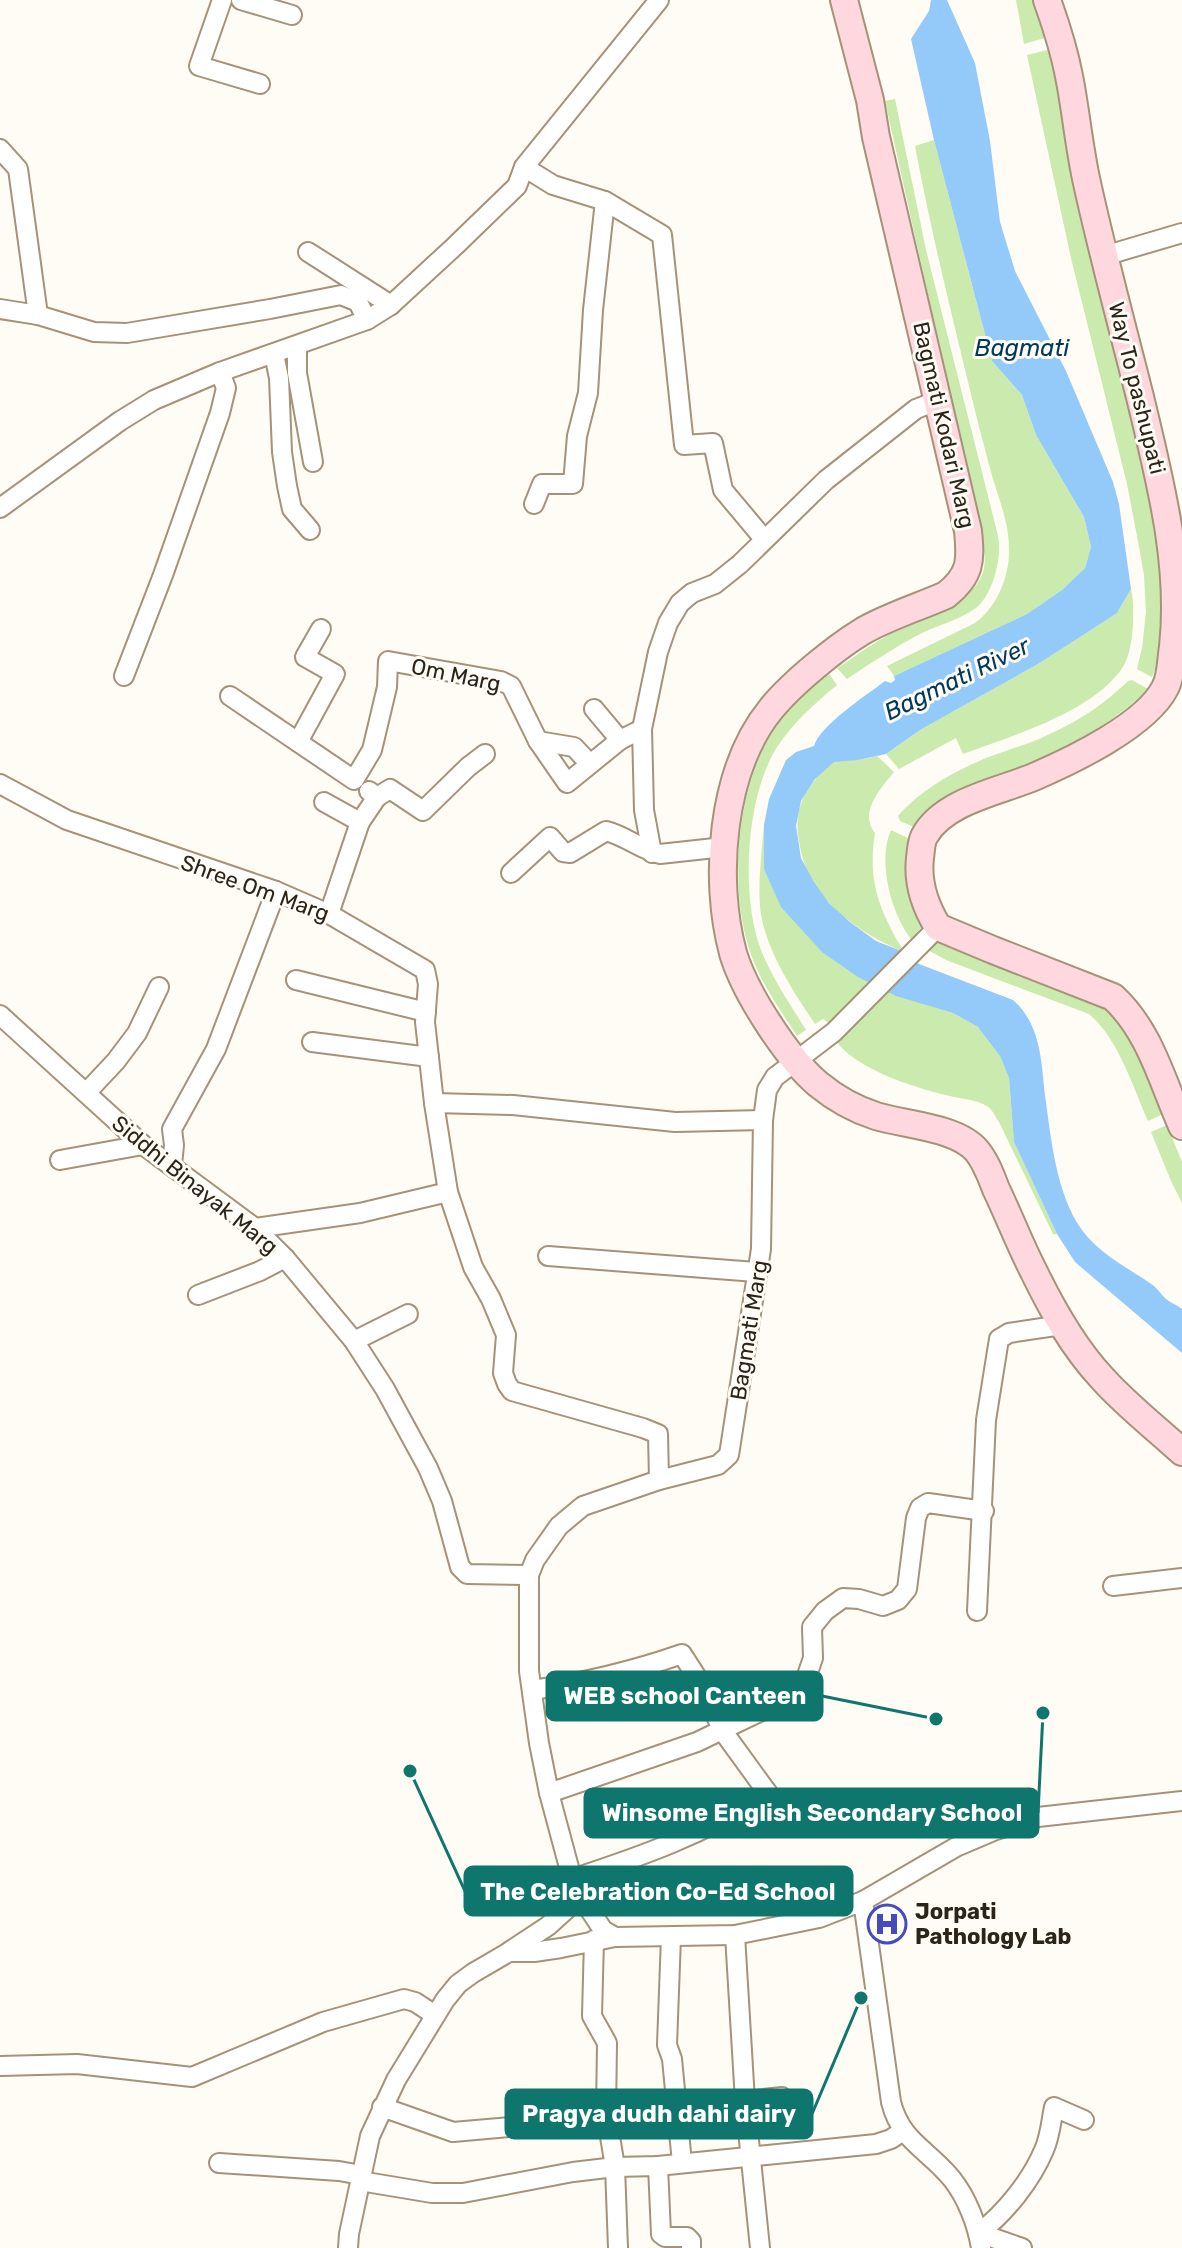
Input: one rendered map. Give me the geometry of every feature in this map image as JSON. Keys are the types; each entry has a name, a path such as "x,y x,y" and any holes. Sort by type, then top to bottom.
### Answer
{"main road":[{"name":"Bagmati Kodari Marg","path":"844,0 870,100 968,531 969,568 956,587 946,595 863,631 807,674 769,710 752,736 730,802 724,847 728,926 734,955 756,1004 795,1060 816,1082 855,1108 875,1116 951,1134 976,1151 987,1167 1033,1270 1062,1325 1102,1378 1182,1452"},
{"name":"Way To pashupati","path":"938,927 923,897 920,880 924,836 949,812 1078,757 1146,711 1165,689 1175,630 1168,527 1157,467 1086,180 1069,75 1047,0"},
{"path":"938,927 1113,997 1138,1026 1182,1126"}],"street":[{"path":"222,0 199,66 260,84"},
{"path":"241,0 292,15"},
{"path":"0,508 154,400 220,372 367,320 391,305 517,186 524,167 659,0"},
{"path":"0,149 18,169 38,315"},
{"path":"524,167 553,185 605,201 662,235 684,445 713,443 723,490 764,539"},
{"path":"534,504 542,484 573,484 577,436 588,393 605,201"},
{"path":"1104,256 1182,233"},
{"path":"308,252 391,305"},
{"path":"0,309 38,315 94,332 127,333 341,295 358,302 367,320"},
{"path":"297,346 297,373 313,462"},
{"path":"274,354 279,378 282,452 287,486 292,509 310,530"},
{"path":"124,676 220,413 226,388 220,372"},
{"path":"652,853 644,810 642,729 658,652 668,623 680,603 692,593 715,584 740,564 826,480 916,409 939,400"},
{"path":"298,742 335,674 305,657 321,629"},
{"name":"Om Marg","path":"354,780 372,750 387,687 388,661 501,681 511,686 538,741 567,783 620,740 642,729"},
{"path":"230,696 377,797"},
{"path":"594,709 620,740"},
{"path":"538,741 574,747 590,764"},
{"path":"329,914 360,822 377,797 390,789 423,811 485,754"},
{"name":"Shree Om Marg","path":"0,784 67,820 276,891 329,914 425,970 428,984 425,1022 448,1192 473,1267 506,1335 503,1373 507,1384 512,1391 658,1434 659,1480"},
{"path":"324,802 360,822"},
{"path":"511,873 550,837 563,852 570,853 606,831 652,853 724,847"},
{"path":"172,1165 172,1129 216,1049 276,891"},
{"name":"Bagmati Marg","path":"529,1575 535,1560 559,1526 583,1506 659,1480 718,1465 729,1455 761,1249 763,1120 767,1090 775,1077 834,1032 938,927"},
{"path":"296,980 426,1012"},
{"path":"86,1093 137,1033 159,987"},
{"name":"Siddhi Binayak Marg","path":"0,1015 143,1145 255,1228 285,1258 354,1341 385,1389 428,1468 442,1501 460,1567 467,1574 529,1575"},
{"path":"312,1042 429,1057"},
{"path":"434,1103 513,1105 675,1122 763,1120"},
{"path":"60,1160 143,1145"},
{"path":"255,1228 360,1213 448,1192"},
{"path":"548,1256 756,1272"},
{"path":"198,1295 285,1258"},
{"path":"354,1341 408,1314"},
{"path":"977,1611 986,1420 999,1339 1009,1333 1062,1325"},
{"path":"549,1793 697,1742 776,1704 803,1687 813,1658 812,1627 825,1611 843,1598 883,1606 898,1600 907,1589 920,1508 928,1503 984,1511"},
{"path":"529,1575 532,1690 549,1793 572,1879 580,1897 603,1930 615,1937"},
{"path":"1113,1586 1182,1578"},
{"path":"532,1690 578,1683 682,1654 705,1690 722,1730 789,1821"},
{"path":"572,1879 678,1840 738,1813 767,1792"},
{"path":"509,1952 561,1948 615,1937 735,1935 819,1918 863,1901 956,1847 996,1830 1049,1815 1182,1801"},
{"path":"348,2248 370,2136 382,2107 435,2015 458,1984 548,1926 580,1897"},
{"path":"863,1901 895,2118 903,2131 954,2181 967,2204 980,2240"},
{"path":"735,1935 745,2101 760,2248"},
{"path":"671,1937 667,2045 672,2059 682,2163"},
{"path":"594,1940 592,2016 607,2043 606,2112 615,2167 618,2248"},
{"path":"0,2066 77,2064 192,2077 323,2022 404,1999 435,2015"},
{"path":"745,2101 782,2097"},
{"path":"382,2107 453,2132 557,2123 577,2114 606,2112"},
{"path":"980,2240 1004,2212 1044,2151 1054,2107 1084,2120"},
{"path":"219,2163 339,2171 432,2193 463,2193 615,2167 658,2166 876,2144 903,2131"},
{"path":"658,2166 661,2234 665,2237 687,2237 691,2248"},
{"path":"980,2240 1022,2248"}],"green space":[{"path":"1016,0 1036,0 1048,37 1024,44"},
{"path":"1051,49 1149,494 1163,611 1159,657 1152,677 1137,669 1146,612 1144,575 1127,484 1071,258 1027,55"},
{"path":"895,99 926,250 999,552 992,583 976,608 911,639 847,679 837,668 885,637 955,604 977,584 985,563 885,101"},
{"path":"934,140 992,361 1022,395 1036,435 1084,517 1091,547 1085,568 1062,590 1027,614 894,676 887,666 975,623 983,616 1001,590 1009,559 1005,519 954,324 915,146"},
{"path":"1131,589 1133,625 1127,657 1123,667 1109,683 1092,697 1050,721 963,754 956,738 899,769 886,754 920,730 1038,664 1117,613"},
{"path":"829,674 837,685 790,730 767,768 758,792 750,846 750,902 754,927 770,971 806,1030 797,1036 763,981 748,945 739,896 740,841 749,787 767,741 795,704"},
{"path":"1132,680 1148,689 1108,722 949,803 914,827 900,821 898,816 907,807 939,782 974,763 1064,727"},
{"path":"877,756 894,772 870,809 870,825 875,833 874,882 882,910 904,952 868,934 836,910 812,879 798,835 798,817 803,799 826,767 834,761"},
{"path":"764,825 764,869 895,995 953,1013 978,1027 988,1038 1009,1078 1014,1142 1057,1234 1053,1234 990,1108 917,1087 870,1068 856,1060 835,1040 840,1031 823,1019 815,1024 780,968 762,921 760,886"},
{"path":"891,830 910,839 907,883 925,923 911,939 897,915 888,886 885,856"},
{"path":"937,938 978,960 1077,994 1102,1007 1130,1041 1163,1114 1148,1121 1116,1049 1089,1014 946,960 926,949"},
{"path":"1167,1125 1182,1162 1182,1203 1151,1132"}],"water":[{"name":"Bagmati","path":"931,0 947,0 975,63 990,141 1000,222 1015,271 1066,371 1113,482 1131,589 1117,613 1038,664 920,730 886,754 834,762 815,779 801,801 796,826 801,858 829,903 876,941 904,952 919,964 1013,1000 1022,1010 1038,1044 1056,1165 1073,1216 1097,1247 1182,1309 1182,1353 1075,1262 1057,1234 1014,1142 1009,1078 1000,1056 978,1027 953,1013 896,996 858,977 822,952 781,907 764,869 764,825 769,799 786,760 796,752 814,746 834,720 885,681 891,683 895,680 894,676 1027,614 1062,590 1085,568 1091,547 1084,517 1036,435 1022,395 992,361 911,39 929,11"}],"place":[{"name":"Winsome English Secondary School","path":"1043,1713"},
{"name":"WEB school Canteen","path":"936,1719"},
{"name":"The Celebration Co-Ed School","path":"410,1771"},
{"name":"Jorpati Pathology Lab","path":"887,1924"},
{"name":"Pragya dudh dahi dairy","path":"861,1998"}],"water label":[{"name":"Bagmati River","path":"957,679"}]}
